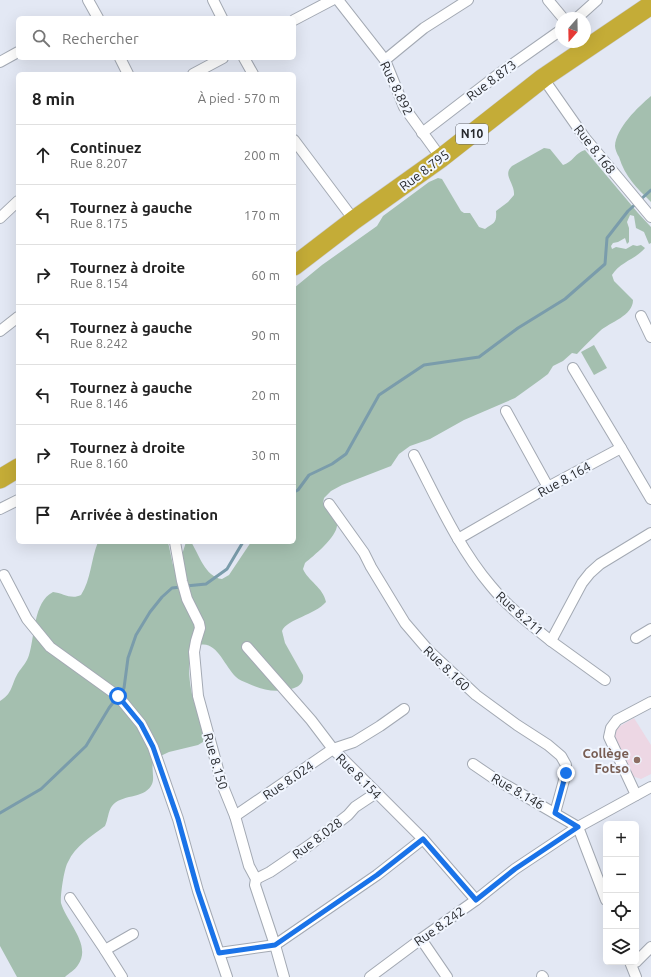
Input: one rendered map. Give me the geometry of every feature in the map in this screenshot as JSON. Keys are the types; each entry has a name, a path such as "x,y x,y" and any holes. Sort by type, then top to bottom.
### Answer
{"highway":[{"name":"Rue 8.795","path":"296,264 354,220 441,158 543,78 651,5"},
{"path":"0,479 16,469"}],"street":[{"path":"88,0 97,16"},
{"path":"213,0 219,16"},
{"path":"296,19 332,0"},
{"name":"Rue 8.892","path":"338,0 384,60 404,106 441,158"},
{"path":"384,60 424,28 468,0"},
{"path":"548,0 558,12"},
{"path":"584,12 597,0"},
{"name":"Rue 8.873","path":"422,133 500,73 555,34"},
{"path":"0,62 16,53"},
{"path":"121,60 127,72"},
{"path":"197,72 219,60"},
{"path":"245,60 252,72"},
{"name":"Rue 8.168","path":"543,78 585,138 651,217"},
{"path":"296,143 354,220"},
{"path":"0,218 16,203"},
{"path":"641,316 651,337"},
{"path":"0,331 16,319"},
{"path":"573,368 651,499"},
{"path":"506,411 548,487"},
{"name":"Rue 8.164","path":"458,539 548,487 621,448"},
{"name":"Rue 8.211","path":"414,454 458,539 473,563 513,610 551,641 582,583 590,573 600,564 651,533"},
{"path":"0,509 16,501"},
{"name":"Rue 8.160","path":"329,504 364,553 405,623 429,651 476,695 516,725 548,745 561,756 566,765 566,773 555,813"},
{"name":"Rue 8.150","path":"175,544 187,599 200,628 194,652 198,696 222,784 235,816 250,866 256,879 255,885 284,977"},
{"path":"1,573 27,619 50,647 118,696 141,724 156,754 178,819 198,891 227,977"},
{"path":"636,638 651,629"},
{"path":"551,641 605,680"},
{"name":"Rue 8.154","path":"247,647 311,720 333,749 423,839 476,900"},
{"path":"636,795 609,737 611,728 617,720 651,702"},
{"name":"Rue 8.024","path":"235,816 333,749 354,742 404,709"},
{"name":"Rue 8.146","path":"473,764 532,801 578,827"},
{"name":"Rue 8.242","path":"370,977 476,900 515,869 578,827 651,787"},
{"name":"Rue 8.028","path":"256,879 270,872 311,844 348,815 355,807 376,793"},
{"path":"578,827 603,893"},
{"path":"219,953 275,945 377,875 423,839"},
{"path":"70,898 122,977"},
{"path":"105,950 133,934"},
{"path":"421,939 447,977"},
{"path":"639,958 651,947"},
{"path":"633,965 636,977"}],"shaded area":[{"name":"Collège Fotso","path":"634,718 651,745 651,774 641,779 632,776 613,742 615,729"}],"green space":[{"path":"651,96 651,202 636,187 628,176 616,152 615,146 619,132 628,118"},
{"path":"544,148 550,149 563,165 585,150 651,227 651,243 649,244 644,232 636,228 634,216 630,215 627,222 629,228 629,242 627,244 625,238 613,243 611,246 612,249 616,247 626,249 633,245 641,245 645,248 619,267 612,275 614,281 633,300 632,306 620,318 600,331 577,354 572,353 563,361 553,366 548,374 515,398 464,420 430,439 410,446 399,454 391,466 342,485 331,491 324,498 323,503 332,513 337,525 332,537 305,563 303,569 308,577 322,592 326,602 315,610 289,623 282,631 285,643 303,675 302,682 296,687 285,690 274,691 258,687 237,678 215,649 204,645 197,646 193,649 190,655 189,670 203,742 198,745 169,752 154,759 153,780 151,786 143,793 116,802 111,808 105,826 84,842 71,856 64,876 61,903 77,934 82,950 82,957 77,967 65,977 17,977 0,946 0,701 10,692 18,673 28,658 38,612 46,597 53,592 70,597 81,595 87,583 97,544 168,544 173,565 177,565 180,561 185,544 192,544 207,570 216,577 222,579 229,575 250,544 296,544 296,286 322,265 377,226 383,216 429,182 438,178 442,179 461,211 464,213 470,213 479,227 485,229 494,222 496,218 496,211 508,202 514,195 508,173 512,166"},
{"path":"594,345 607,368 594,375 581,352"}],"waterway":[{"path":"296,491 309,475 332,464 346,454 379,395 424,365 479,357 518,328 565,299 605,264 607,238 628,211 651,190"},
{"path":"186,586 206,584 227,569 242,544"},
{"path":"0,813 41,789 86,746 109,708 124,688 128,658 136,635 150,612 162,597 172,588 181,587"}],"place":[{"name":"Collège Fotso","path":"637,760"}],"route":[{"path":"118,696 141,724 153,747 178,819 198,891 219,953 275,945 377,875 423,839 476,900 515,869 578,827 555,813 566,773"}]}
